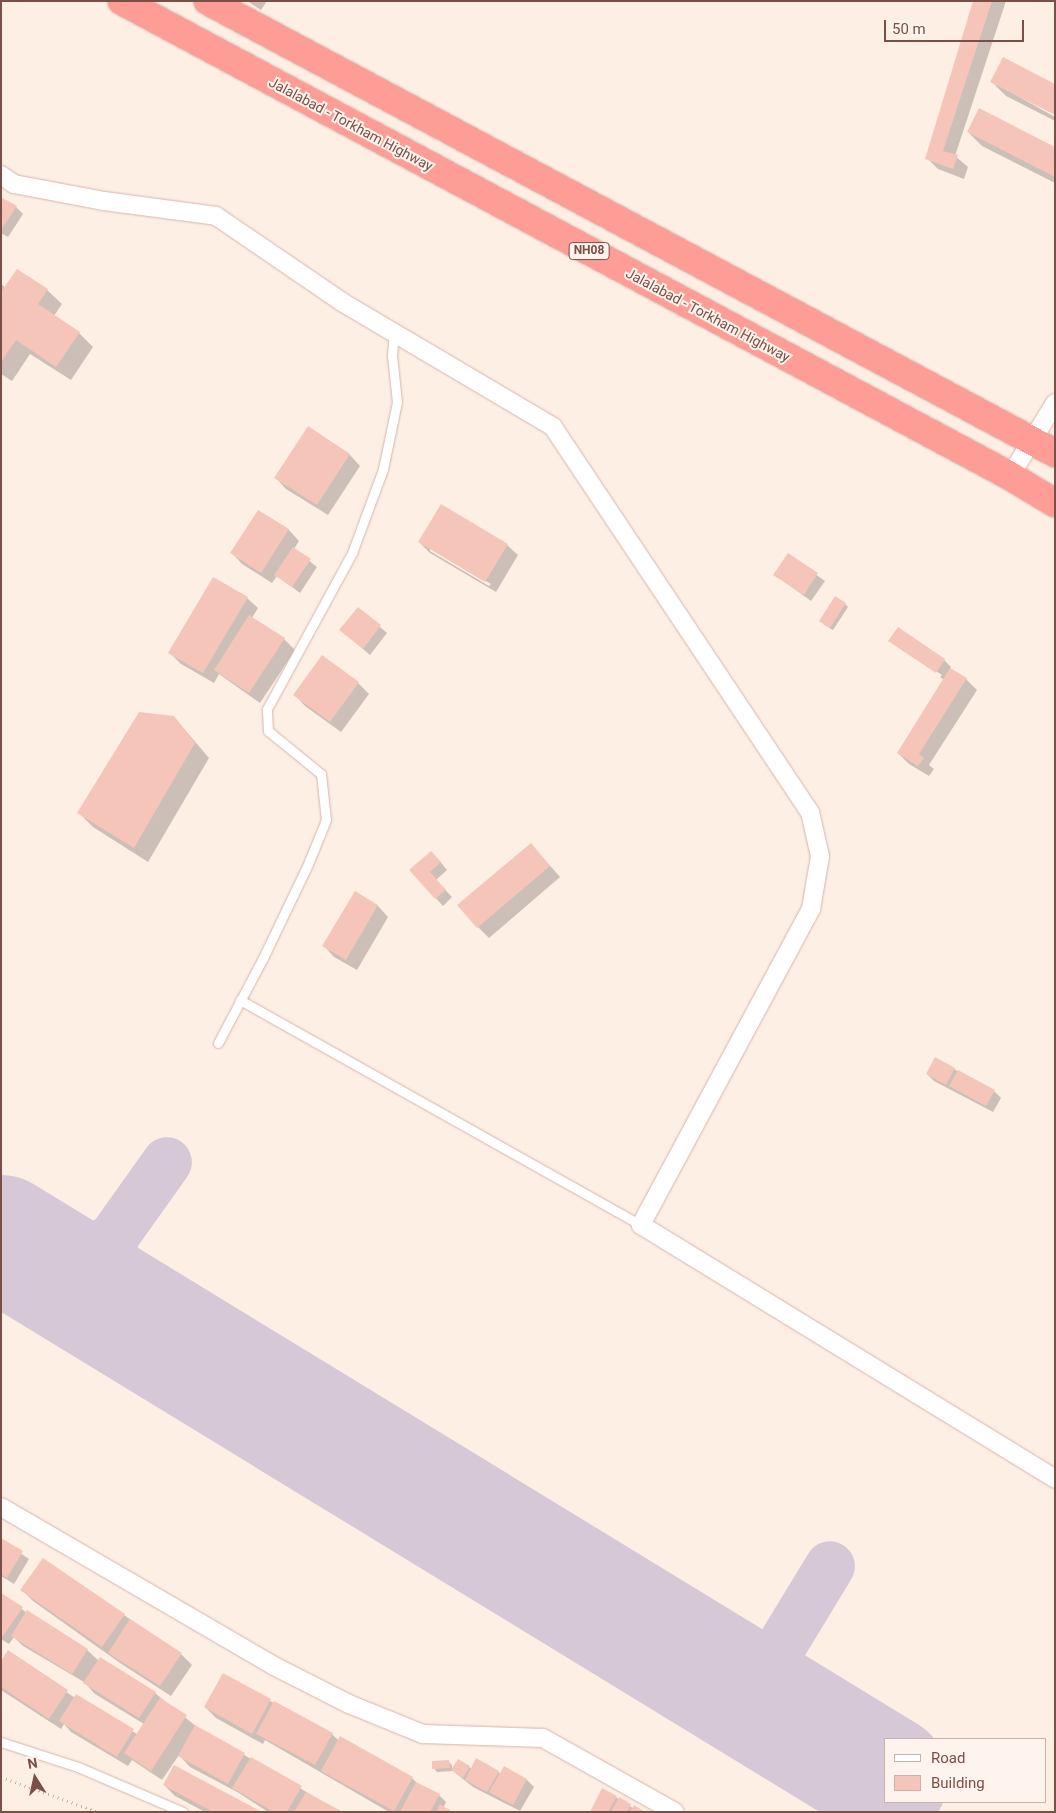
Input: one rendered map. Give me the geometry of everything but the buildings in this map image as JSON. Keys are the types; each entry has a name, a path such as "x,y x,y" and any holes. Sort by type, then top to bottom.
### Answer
{"highway":[{"name":"Jalalabad - Torkham Highway","path":"122,1 1010,476 1055,503"},
{"path":"208,1 1044,446"}],"street":[{"path":"1,175 14,184 104,201 216,216 342,302 553,427 810,812 820,856 811,908 641,1225 1055,1479"},
{"path":"1010,476 1044,446 1055,403"},
{"path":"1,1507 274,1666 349,1704 424,1734 543,1738 676,1812"}],"lane":[{"path":"218,1043 304,873 326,820 321,774 268,730 267,708 352,553 383,469 397,402 392,355 394,333"},
{"path":"240,1000 641,1225"},
{"path":"1,1742 78,1766 184,1812"}],"path":[{"path":"1,1777 99,1812"}],"taxiway":[{"path":"3,1239 47,1253 92,1251 113,1238 167,1162"},
{"path":"113,1238 112,1265 117,1289 132,1308 171,1341"},
{"path":"682,1655 716,1669 735,1672 760,1665 779,1650 830,1566"},
{"path":"779,1650 775,1674 777,1693 793,1714 841,1751"}],"runway":[{"path":"1,1238 884,1777"}]}
